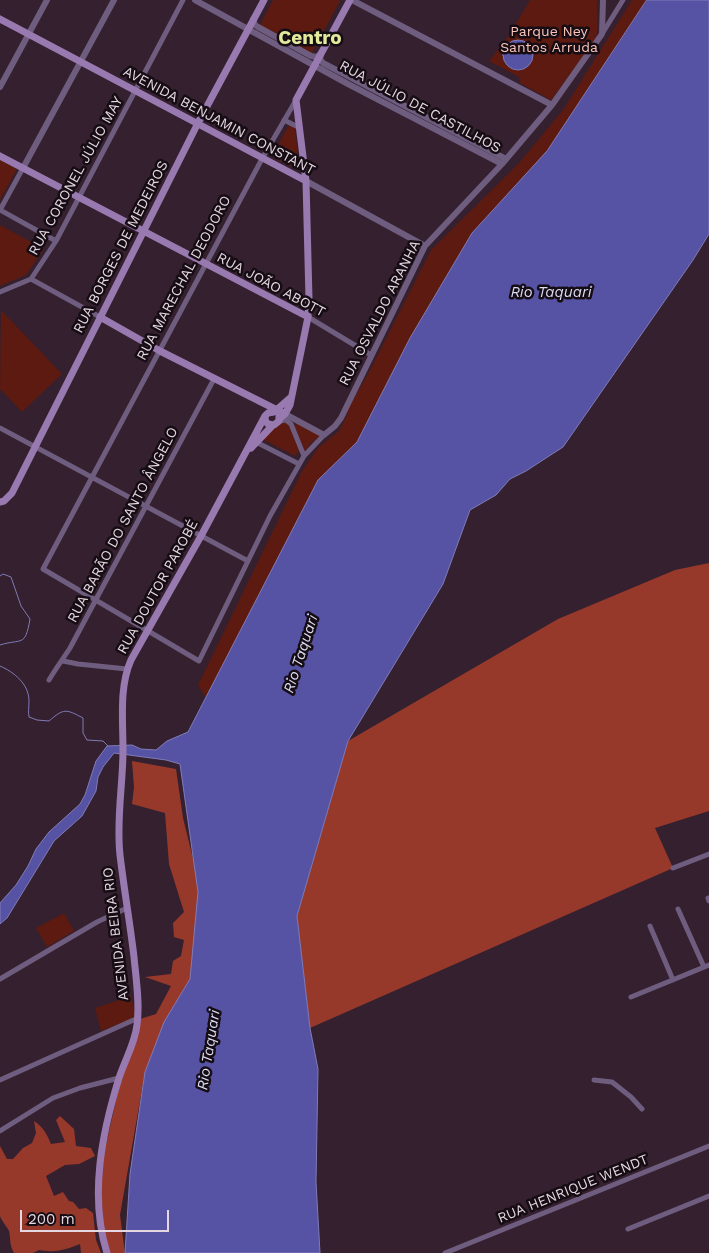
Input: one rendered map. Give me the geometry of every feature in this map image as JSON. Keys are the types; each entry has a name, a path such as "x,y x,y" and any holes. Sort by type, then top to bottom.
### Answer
{"main road":[{"name":"RUA BORGES DE MEDEIROS","path":"0,502 4,501 12,493 198,123 264,0"},
{"name":"RUA MARECHAL DEODORO","path":"296,100 351,0"},
{"name":"AVENIDA BENJAMIN CONSTANT","path":"0,19 299,176"},
{"path":"259,401 266,415 266,422 272,426 285,414 290,405 308,317 310,282 306,184 296,100"},
{"name":"RUA JOÃO ABOTT","path":"0,156 308,317"},
{"path":"304,164 299,176 306,184"},
{"path":"100,317 160,351 285,414"},
{"path":"266,415 276,410 290,398"},
{"path":"276,410 279,420"},
{"name":"RUA DOUTOR PAROBÉ","path":"123,756 123,696 127,669 202,536 266,415"},
{"name":"RUA DOUTOR PAROBÉ","path":"245,453 272,426"},
{"name":"AVENIDA BEIRA RIO","path":"107,1253 100,1222 100,1166 105,1129 119,1078 135,1035 138,1018 136,971 118,838 123,756"}],"street":[{"path":"0,87 47,0"},
{"path":"56,241 0,210 114,0"},
{"name":"RUA CORONEL JÚLIO MAY","path":"31,279 56,241 183,0"},
{"name":"RUA JÚLIO DE CASTILHOS","path":"194,0 314,65 350,81 504,162"},
{"path":"351,0 552,105"},
{"path":"602,34 603,0"},
{"name":"RUA OSVALDO ARANHA","path":"148,630 199,661 270,516 304,456 330,431 340,418 426,246 504,162 552,105 602,34 623,0"},
{"path":"253,19 258,27 311,56 316,57 321,54"},
{"name":"RUA JÚLIO DE CASTILHOS","path":"321,54 320,59 323,63 350,81"},
{"name":"RUA MARECHAL DEODORO","path":"95,601 43,570 263,157 296,100"},
{"path":"284,120 298,128"},
{"name":"AVENIDA BENJAMIN CONSTANT","path":"306,184 426,246"},
{"path":"0,292 31,279 100,317"},
{"name":"RUA JOÃO ABOTT","path":"308,317 371,355"},
{"name":"RUA BARÃO DO SANTO ÂNGELO","path":"49,680 59,662 62,661 95,601 214,378"},
{"path":"285,414 324,435"},
{"path":"279,420 286,420 291,424 304,456"},
{"path":"0,428 248,561"},
{"path":"256,442 299,464"},
{"path":"95,601 148,630"},
{"path":"62,661 127,669"},
{"path":"673,868 709,854"},
{"path":"0,979 65,940 127,908"},
{"path":"630,997 706,966 678,908"},
{"path":"650,926 673,980"},
{"path":"0,1080 138,1018"},
{"path":"0,1131 53,1098 80,1088 119,1078"},
{"path":"594,1080 612,1082 642,1109"},
{"name":"RUA HENRIQUE WENDT","path":"445,1253 709,1146"},
{"path":"628,1229 709,1196"}],"green space":[{"path":"273,0 340,1 312,53 260,25"},
{"name":"Parque Ney Santos Arruda","path":"530,0 597,0 597,34 594,41 551,100 520,83 519,77 489,61 509,35"},
{"path":"632,0 647,0 547,151 472,233 410,338 357,442 318,480 206,698 198,685 302,471 318,448 339,431 348,413 346,412 369,372 431,250 518,164 563,110"},
{"path":"290,125 295,129 299,164 296,169 274,158 273,155"},
{"path":"0,160 17,169 0,200"},
{"path":"0,225 44,249 26,275 0,286"},
{"path":"1,310 62,374 22,412 0,389"},
{"path":"283,421 288,423 299,451 295,456 262,439"},
{"path":"297,423 321,435 305,451 294,426"},
{"path":"64,913 74,931 47,947 36,928"},
{"path":"131,996 136,1017 101,1031 95,1008"}],"shaded area":[{"path":"709,563 709,811 655,828 673,868 310,1028 297,916 348,741 558,619 675,570"},
{"path":"132,761 176,769 183,818 202,895 190,979 167,1018 145,1072 120,1215 125,1253 110,1253 101,1228 101,1166 121,1079 140,1019 156,1014 171,986 145,977 171,974 173,961 181,956 184,940 174,937 173,923 184,912 169,864 165,813 132,804 134,787"},
{"path":"60,1116 74,1129 76,1146 91,1148 95,1156 79,1164 65,1165 46,1176 54,1196 63,1192 69,1201 73,1202 79,1209 86,1208 93,1213 96,1240 101,1253 81,1253 80,1244 60,1250 14,1253 9,1231 0,1216 0,1146 7,1159 13,1159 23,1148 32,1143 36,1133 34,1121 44,1131 51,1144 65,1142 56,1120"}],"water":[{"name":"Rio Taquari","path":"647,0 709,0 709,234 693,260 563,447 510,479 496,495 470,510 443,584 348,741 297,916 310,1028 318,1069 316,1182 320,1253 125,1253 130,1174 145,1072 164,1022 190,979 198,892 180,764 166,760 114,753 103,767 98,777 96,791 82,816 54,841 7,918 0,924 0,903 16,885 36,849 49,832 80,804 85,795 96,761 107,746 132,745 141,749 156,750 167,741 188,732 318,480 357,442 410,338 472,233 547,151"},
{"path":"518,40 524,41 532,49 532,61 524,69 518,70 512,69 504,61 503,55 504,49 512,41"}],"waterway":[{"path":"0,576 3,574 11,577 21,606 30,619 24,638 0,645"},
{"path":"0,666 15,675 24,684 29,701 29,717 49,721 62,712 73,713 83,718 83,733 87,740 103,741 108,746"}],"district":[{"name":"Centro","path":"310,38"}]}
